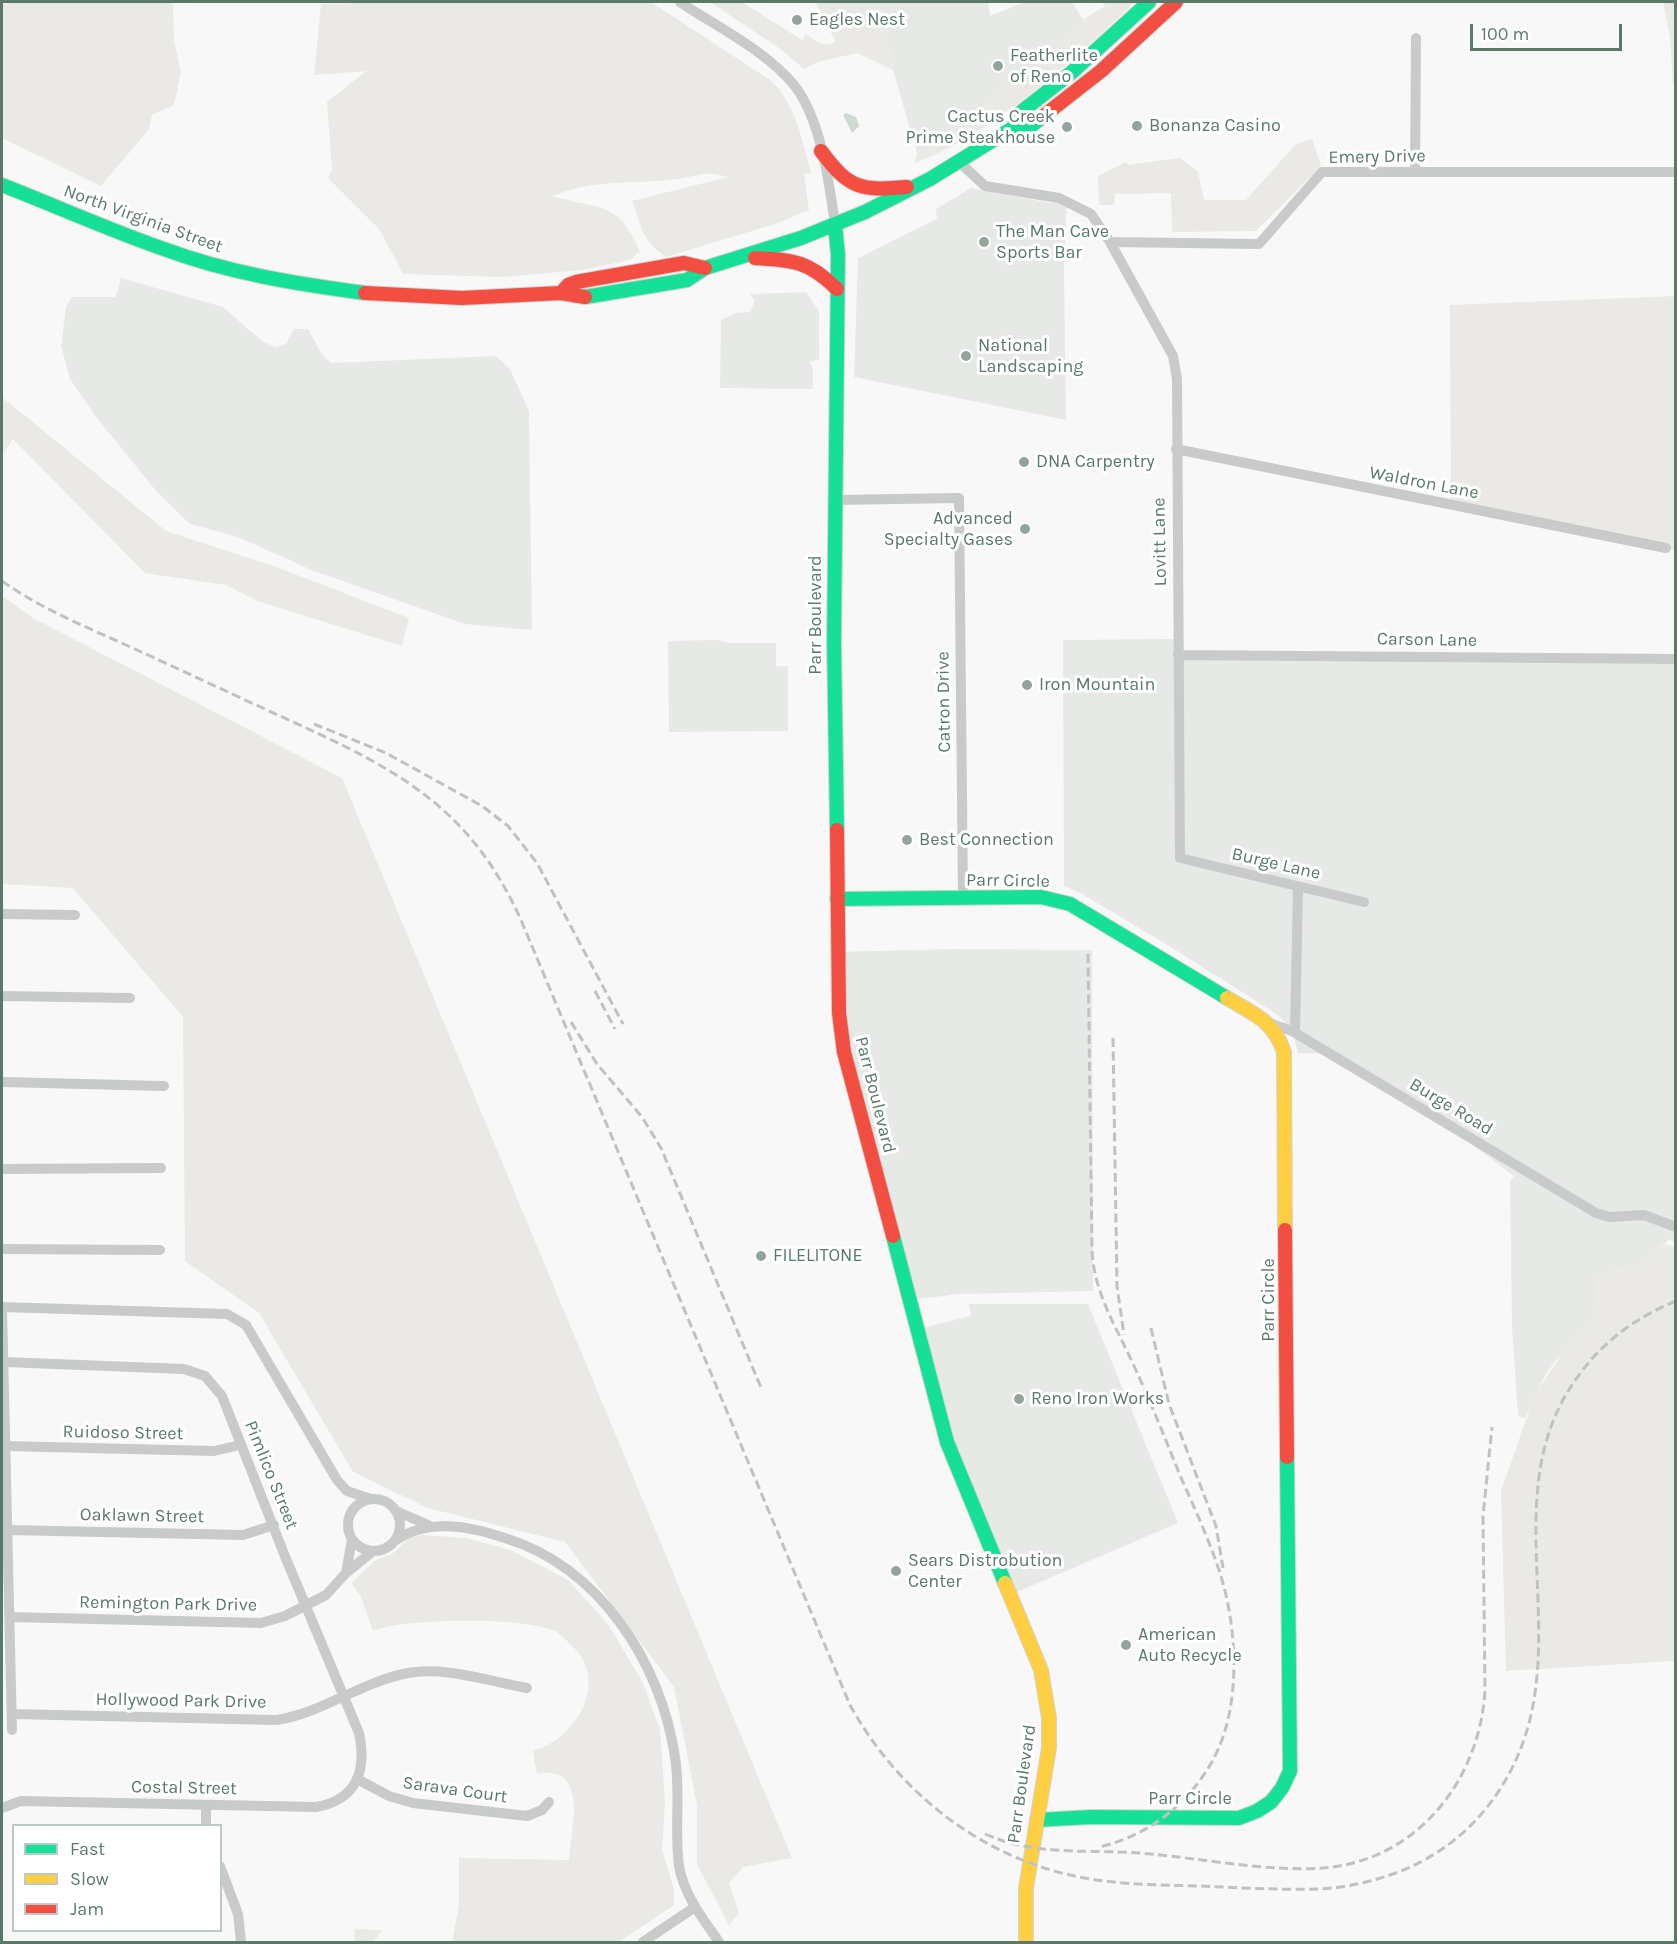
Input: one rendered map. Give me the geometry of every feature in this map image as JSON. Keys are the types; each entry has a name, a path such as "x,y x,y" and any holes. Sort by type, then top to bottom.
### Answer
{"main road":[{"name":"North Virginia Street","path":"1013,128 1021,112 1088,58 1149,2"},
{"name":"North Virginia Street","path":"2,185 165,250 263,277 353,292 426,298 561,293 568,285 576,282 684,263 705,268 742,257 835,224 917,186 1013,128 1031,126 1072,95 1176,2"},
{"path":"821,151 837,173 855,187 874,190 917,186"},
{"name":"Parr Boulevard","path":"835,224 837,289 834,500 838,1013 844,1052 941,1421 957,1469 1041,1670 1046,1689 1050,1728 1024,1899 1026,1942"},
{"path":"742,257 803,262 821,271 837,289"},
{"name":"Parr Circle","path":"837,899 1041,897 1070,904 1269,1023 1277,1032 1284,1052 1290,1772 1280,1793 1272,1802 1262,1810 1239,1818 1101,1817 1036,1820"}],"street":[{"path":"680,2 780,70 804,101 821,151 835,224"},
{"path":"1415,172 1416,38"},
{"path":"959,162 985,186 1059,198 1081,207 1099,223 1110,242"},
{"name":"Emery Drive","path":"1110,242 1259,244 1322,172 1676,172"},
{"name":"Lovitt Lane","path":"1110,242 1173,356 1177,379 1180,858"},
{"name":"Waldron Lane","path":"1176,449 1666,549"},
{"name":"Catron Drive","path":"834,500 959,498 963,897"},
{"name":"Carson Lane","path":"1178,655 1676,659"},
{"name":"Burge Lane","path":"1180,858 1364,902"},
{"path":"1295,1033 1298,886"},
{"path":"2,914 75,915"},
{"path":"2,996 130,998"},
{"name":"Burge Road","path":"1269,1023 1295,1033 1596,1213 1616,1217 1644,1215 1676,1227"},
{"path":"2,1082 164,1086"},
{"path":"2,1169 161,1168"},
{"path":"2,1249 160,1250"},
{"path":"12,1730 2,1308 227,1314 246,1325 337,1480 347,1491 387,1502 396,1511 413,1521 431,1526 491,1533 539,1551 583,1582 628,1634 658,1688 669,1725 675,1758 679,1866 695,1907 719,1942"},
{"name":"Pimlico Street","path":"4,1362 184,1369 205,1376 222,1396 359,1733 363,1752 357,1779"},
{"name":"Ruidoso Street","path":"5,1446 214,1451 240,1445"},
{"path":"347,1491 350,1514 348,1531 361,1548 373,1551 382,1550 415,1529 431,1526"},
{"path":"350,1514 355,1507 371,1499"},
{"path":"396,1511 400,1524 396,1540"},
{"name":"Oaklawn Street","path":"7,1530 243,1535 274,1525"},
{"path":"346,1573 352,1539"},
{"name":"Remington Park Drive","path":"10,1617 240,1624 269,1621 307,1606 326,1595 346,1573 373,1551"},
{"name":"Hollywood Park Drive","path":"12,1714 277,1720 304,1713 343,1694 392,1677 420,1672 440,1672 527,1688"},
{"name":"Sarava Court","path":"357,1779 398,1800 433,1807 527,1816 542,1810 549,1802"},
{"name":"Costal Street","path":"2,1808 21,1801 316,1807 337,1801 357,1779"},
{"path":"206,1805 206,1824"},
{"path":"222,1871 238,1914 241,1942"},
{"path":"643,1942 695,1907"}],"shaded area":[{"path":"2,2 173,2 174,41 181,72 174,105 152,115 149,129 101,186 2,138"},
{"path":"651,2 770,80 779,90 797,123 811,173 804,174 809,210 775,224 666,257 647,239 632,201 728,177 707,174 660,181 600,184 552,196 595,206 615,215 624,223 640,251 630,260 582,270 503,277 403,274 380,230 328,178 332,169 327,102 366,71 314,75 321,4"},
{"path":"710,2 742,2 802,40 806,34 823,44 836,42 816,2 827,2 840,26 858,23 864,28 882,20 893,70 857,53 817,62 804,69 782,50"},
{"name":"Featherlite of Reno","path":"815,2 988,2 990,16 1024,2 1072,2 1085,22 1034,70 992,97 938,143 917,153 893,70 882,20 836,42"},
{"path":"1102,2 1135,2 1032,93 974,134 915,163 917,153 938,143 992,97 1034,70 1085,22 1084,19 1105,6"},
{"path":"1663,2 1675,2 1676,83 1673,85 1670,37"},
{"path":"846,113 856,117 859,126 852,133 843,115"},
{"path":"1312,138 1321,166 1256,231 1172,232 1171,193 1115,194 1114,205 1099,205 1098,176 1126,162 1128,165 1180,158 1198,172 1204,200 1246,200 1295,145"},
{"name":"National Landscaping","path":"971,188 1051,203 1067,201 1064,267 1066,420 854,377 858,258 937,219 936,209"},
{"path":"121,278 223,307 263,342 276,347 286,344 294,329 308,329 321,353 331,363 496,356 510,369 529,411 532,630 465,624 314,571 238,537 190,524 157,492 96,417 70,379 61,346 66,307 72,297 116,297"},
{"path":"806,292 819,311 819,360 810,361 813,370 813,389 720,388 721,320 736,313 750,312 755,301 750,294"},
{"path":"1675,296 1675,550 1451,505 1450,305"},
{"path":"2,397 166,531 276,567 409,618 402,646 257,601 226,585 145,573 13,439 2,455"},
{"path":"2,596 33,618 342,778 792,1858 743,1867 729,1883 739,1913 729,1925 697,1864 697,1805 674,1687 565,1542 428,1508 353,1472 259,1313 185,1261 183,1017 73,888 2,884"},
{"path":"1178,639 1178,654 1675,659 1675,1243 1670,1239 1642,1263 1598,1276 1597,1309 1592,1323 1557,1359 1545,1375 1525,1418 1518,1416 1512,1327 1510,1181 1514,1176 1465,1139 1325,1054 1298,1053 1292,1031 1278,1015 1166,944 1082,894 1064,886 1063,640"},
{"path":"717,640 730,643 776,643 776,666 788,666 788,731 669,732 668,641"},
{"path":"955,949 1092,950 1093,1291 960,1294 910,1300 844,1052 838,952"},
{"path":"1665,1244 1676,1247 1675,1661 1506,1671 1501,1491 1535,1394 1568,1345 1592,1323 1597,1309 1598,1276 1642,1263"},
{"name":"Reno Iron Works","path":"969,1304 1088,1304 1178,1523 1010,1595 957,1469 917,1329 971,1316"},
{"path":"422,1535 466,1538 511,1550 568,1580 608,1624 642,1681 660,1729 665,1801 662,1850 674,1889 674,1905 619,1942 452,1942 459,1904 459,1858 569,1860 574,1817 571,1789 565,1779 554,1773 537,1774 533,1751 548,1745 574,1722 583,1708 588,1692 588,1676 583,1661 572,1646 555,1631 539,1626 492,1621 464,1621 411,1624 373,1631 361,1597 352,1583 374,1561 392,1554 409,1538"},
{"path":"355,1929 383,1930 373,1942 354,1942"}],"railway":[{"path":"2,581 62,616 365,757 427,796 454,820 479,848 501,881 521,920 850,1705 892,1766 917,1792 945,1816 976,1837 1008,1854 1079,1877 1109,1882 1261,1889 1320,1889 1379,1879 1415,1865 1433,1855 1465,1831 1487,1808 1504,1782 1519,1754 1529,1723 1537,1678 1539,1633 1537,1498 1543,1454 1557,1412 1591,1359 1636,1321 1676,1301"},
{"path":"314,724 386,753 482,806 508,826 537,863 623,1024"},
{"path":"1088,954 1092,1250 1097,1281 1147,1394 1219,1570 1231,1620 1234,1674 1226,1727 1217,1751 1195,1787 1172,1810 1146,1829 1100,1847"},
{"path":"595,991 615,1029"},
{"path":"571,1022 597,1064 642,1117 661,1148 762,1390"},
{"path":"1113,1038 1117,1286 1124,1335"},
{"path":"1151,1328 1169,1404 1216,1526 1223,1568"},
{"path":"985,1834 1005,1842 1046,1849 1129,1852 1260,1867 1303,1869 1357,1862 1387,1850 1414,1832 1437,1810 1456,1784 1471,1755 1480,1723 1485,1690 1483,1516 1492,1427"}],"traffic: fast":[{"path":"1013,128 1021,112 1071,73 1149,2"},
{"path":"585,297 687,280 705,268 801,238 865,212 930,179 1013,128 1031,126 1041,118"},
{"path":"2,185 123,234 213,265 263,277 365,293"},
{"path":"835,224 838,255 834,642 837,830"},
{"path":"837,899 1041,897 1070,904 1227,998"},
{"path":"893,1236 947,1442 1005,1583"},
{"path":"1037,1820 1091,1817 1239,1818 1271,1802 1282,1788 1290,1771 1287,1457"}],"traffic: slow":[{"path":"1227,998 1269,1025 1280,1041 1284,1052 1285,1230"},
{"path":"1005,1583 1041,1670 1049,1718 1049,1748 1026,1888 1026,1942"}],"traffic: jam":[{"path":"1041,118 1101,71 1176,2"},
{"path":"821,151 840,173 857,185 878,188 907,187"},
{"path":"755,258 790,261 809,267 837,289"},
{"path":"561,293 568,285 576,282 684,263 705,268"},
{"path":"365,293 462,298 561,293 585,297"},
{"path":"837,830 839,1013 844,1052 893,1236"},
{"path":"1285,1230 1287,1457"}],"place":[{"name":"Eagles Nest","path":"797,20"},
{"name":"Featherlite of Reno","path":"998,66"},
{"name":"Bonanza Casino","path":"1137,126"},
{"name":"Cactus Creek Prime Steakhouse","path":"1067,127"},
{"name":"The Man Cave Sports Bar","path":"984,242"},
{"name":"National Landscaping","path":"966,356"},
{"name":"DNA Carpentry","path":"1024,462"},
{"name":"Advanced Specialty Gases","path":"1025,529"},
{"name":"Iron Mountain","path":"1027,685"},
{"name":"Best Connection","path":"907,840"},
{"name":"FILELITONE","path":"761,1256"},
{"name":"Reno Iron Works","path":"1019,1399"},
{"name":"Sears Distrobution Center","path":"896,1571"},
{"name":"American Auto Recycle","path":"1126,1645"}]}
